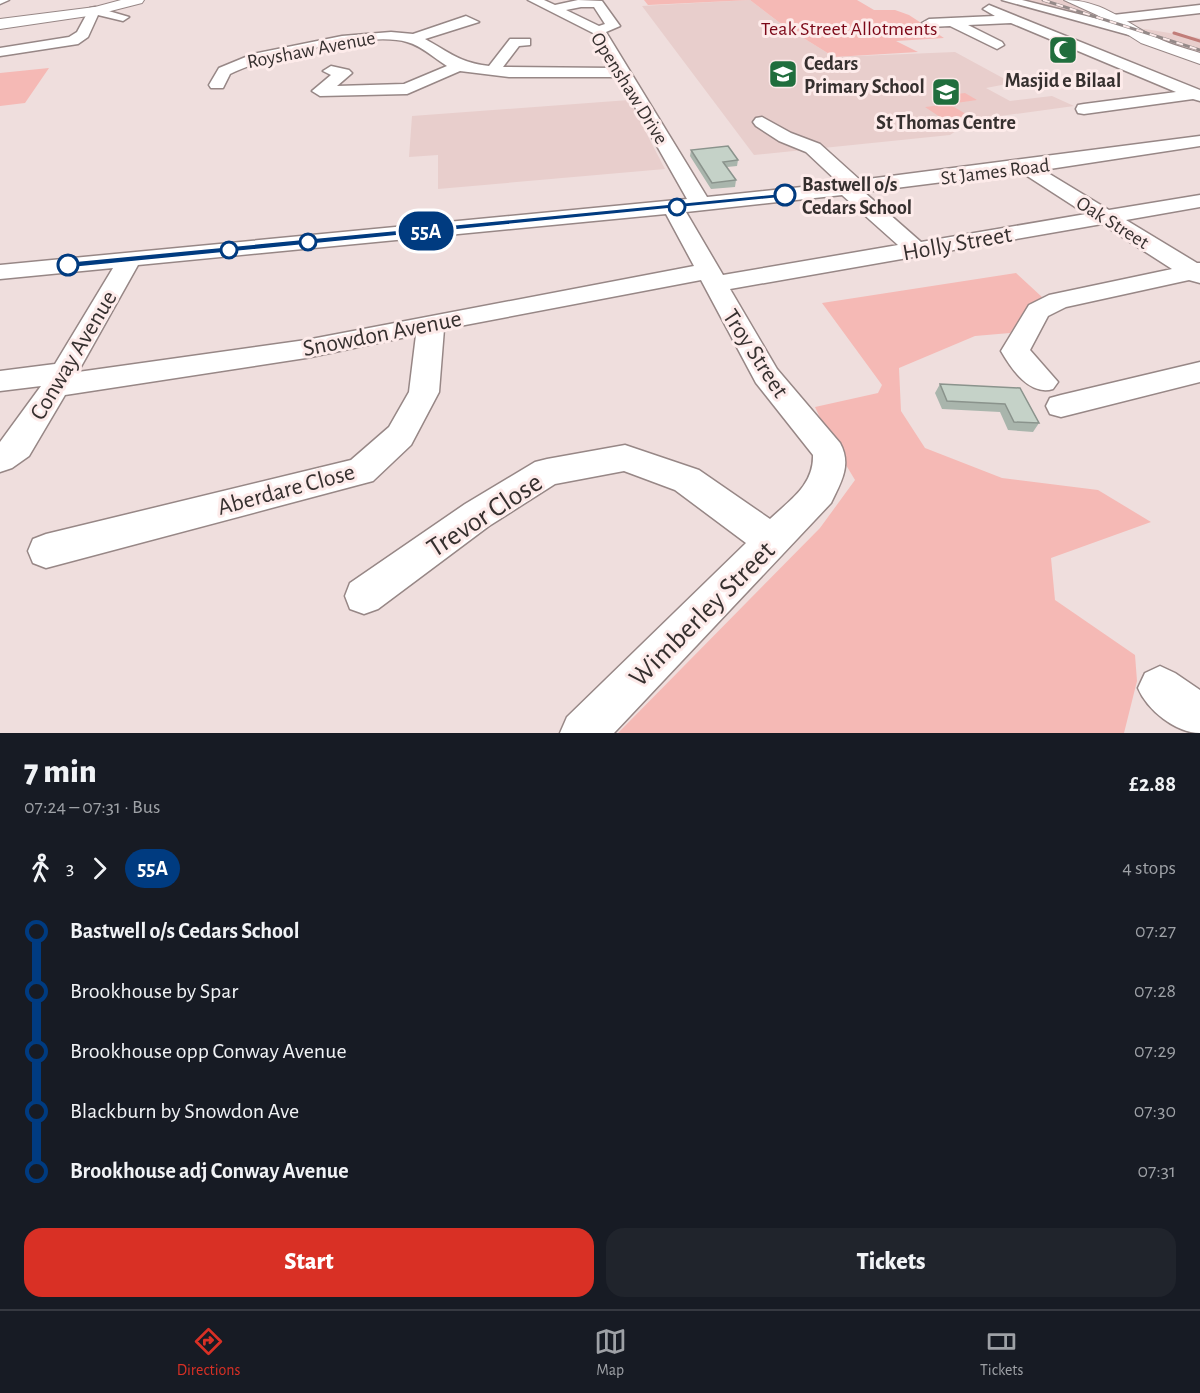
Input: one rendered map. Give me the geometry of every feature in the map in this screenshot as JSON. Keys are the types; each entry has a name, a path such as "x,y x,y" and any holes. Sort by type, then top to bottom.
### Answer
{"main road":[{"path":"0,24 94,11 137,0"},
{"path":"1071,0 1102,12 1129,31 1200,59"}],"street":[{"name":"Openshaw Drive","path":"534,0 598,30 701,205"},
{"path":"1008,0 1129,31"},
{"path":"554,9 581,3 598,4 613,26 598,30"},
{"path":"989,9 1198,95"},
{"path":"1113,19 1200,9"},
{"path":"0,52 73,41 83,34 94,11 123,17"},
{"path":"929,23 1013,19"},
{"path":"413,39 466,20 473,22"},
{"path":"952,22 997,45"},
{"name":"Royshaw Avenue","path":"218,85 224,71 249,59 373,36 413,39 459,66 493,71 623,72"},
{"path":"493,71 514,42 525,42"},
{"path":"1116,60 1155,56"},
{"path":"331,71 344,73 320,91 407,90 459,66"},
{"path":"1084,110 1198,95"},
{"path":"762,122 776,133 813,148 917,250"},
{"name":"St James Road","path":"0,272 701,205 1027,168 1200,141"},
{"name":"Oak Street","path":"1027,168 1197,272"},
{"name":"Holly Street","path":"711,278 917,250 1200,201"},
{"name":"Troy Street","path":"673,207 766,376 829,452 830,470 819,493"},
{"name":"Conway Avenue","path":"9,453 16,448 59,380 130,259"},
{"path":"1043,382 1015,351 1038,311 1058,301 1197,272"},
{"name":"Snowdon Avenue","path":"0,381 59,380 306,349 431,323 711,278"},
{"name":"Aberdare Close","path":"46,551 361,471 400,436 424,392 431,323"},
{"path":"1061,406 1200,372"},
{"name":"Trevor Close","path":"364,596 477,515 547,472 625,458 687,480 772,541"},
{"name":"Wimberley Street","path":"583,733 819,493"},
{"path":"1160,688 1200,716"}],"shaded area":[{"name":"Cedars Primary School","path":"750,0 784,26 834,57 955,52 1012,83 986,88 1010,101 1052,96 1074,106 993,117 1001,123 959,129 950,135 754,155 642,6"},
{"path":"1017,0 1062,0 1085,8 1112,25"},
{"path":"1145,29 1200,38 1200,54 1138,31"},
{"path":"629,100 665,169 438,189 438,155 409,157 412,116"}],"green space":[{"path":"644,0 750,0 648,5"},
{"name":"Teak Street Allotments","path":"750,0 857,0 874,10 895,10 909,15 944,38 896,41 918,52 834,57 784,26"},
{"path":"49,68 25,103 0,106 0,73"},
{"path":"965,93 977,100 949,104 971,117 946,121 925,107 943,105 931,97"},
{"path":"1016,273 1042,297 1029,307 1010,333 975,336 899,368 901,411 925,448 1002,478 1098,490 1151,522 1051,558 1055,600 1135,655 1137,681 1124,733 618,733 820,528 855,480 828,435 815,407 878,393 882,385 822,303"}],"building":[{"path":"728,146 738,160 723,162 736,180 712,183 691,150"},
{"path":"940,384 1020,388 1039,423 1014,422 1005,404 947,401"}],"waterway":[{"path":"1174,33 1200,41"}],"railway":[{"path":"1043,0 1200,50"}],"bus line":[{"name":"55A","path":"68,265 785,195"}],"place":[{"name":"Masjid e Bilaal","path":"1063,50"},
{"name":"Cedars Primary School","path":"783,74"},
{"name":"St Thomas Centre","path":"946,92"},
{"name":"Bastwell o/s Cedars School","path":"785,195"}]}
